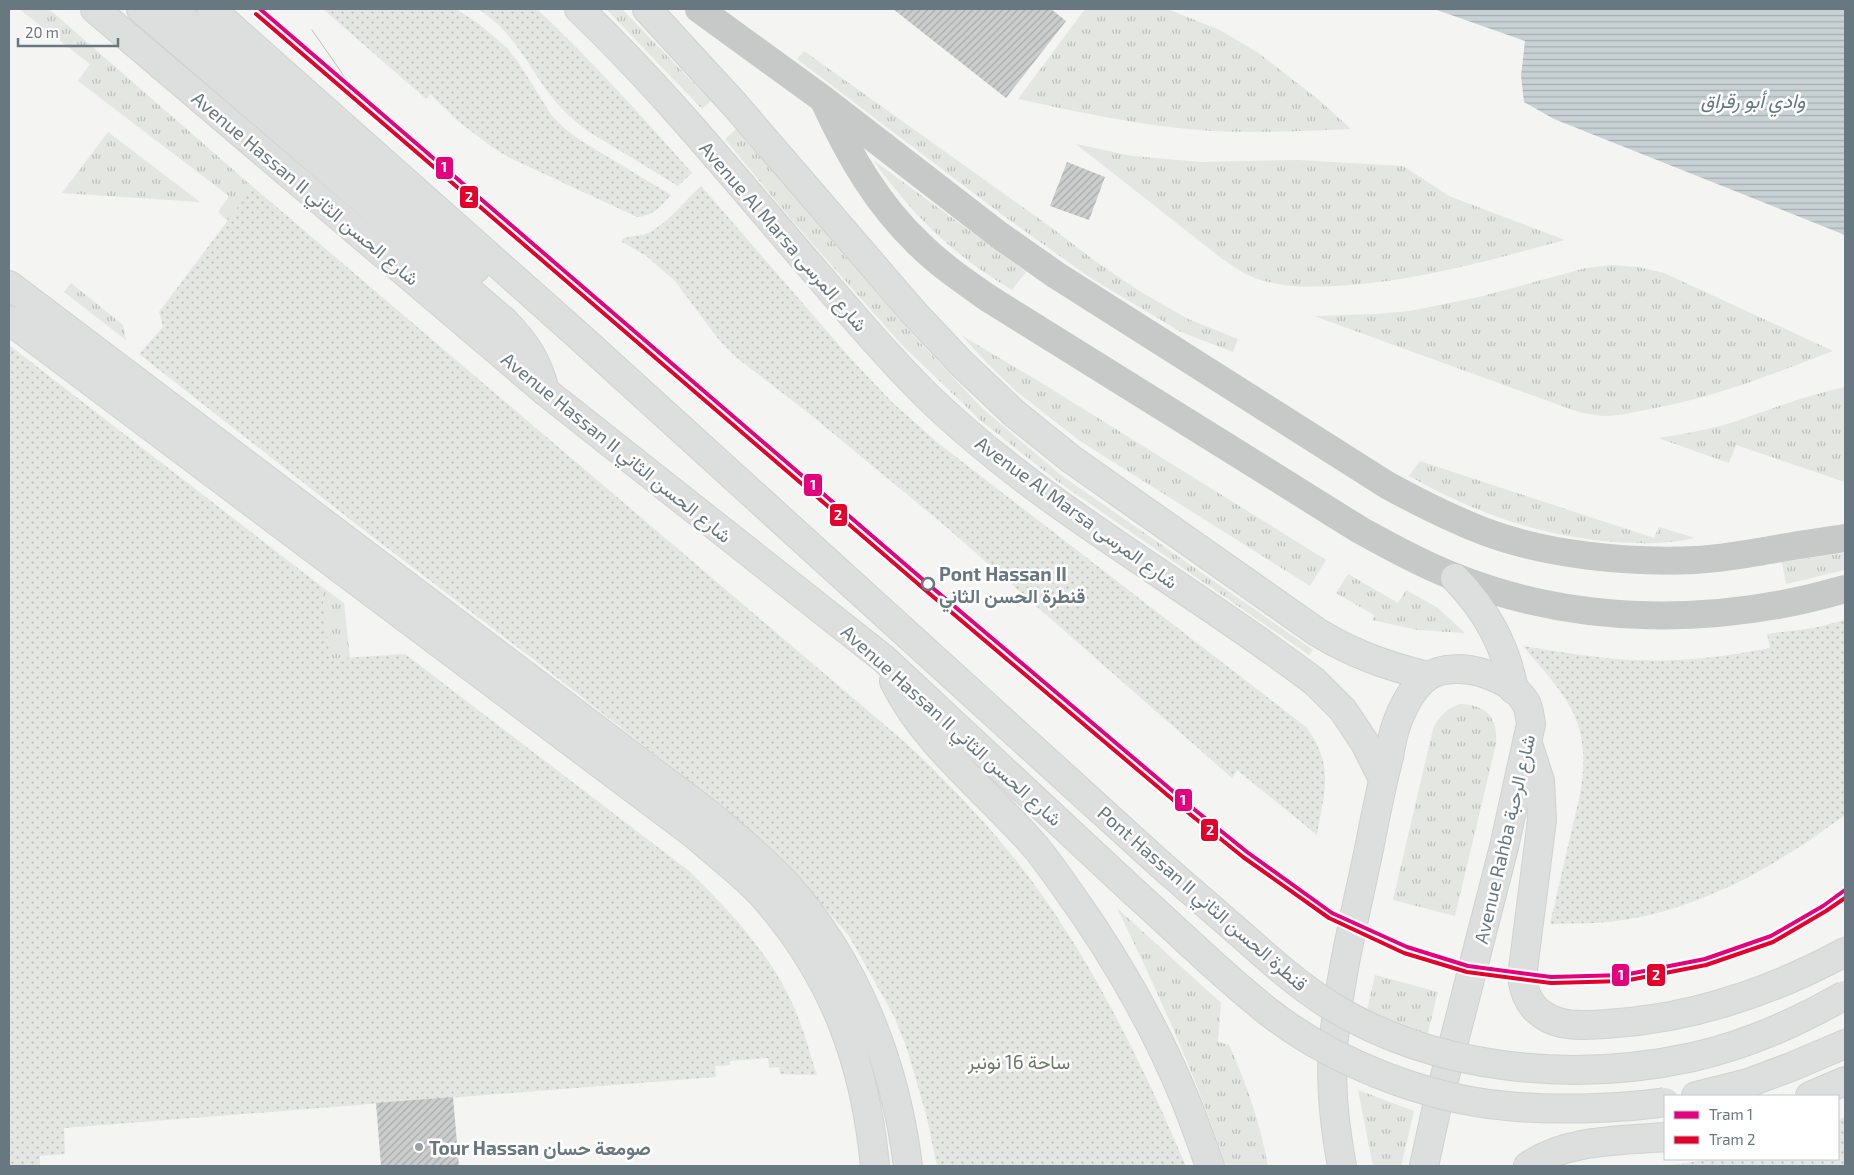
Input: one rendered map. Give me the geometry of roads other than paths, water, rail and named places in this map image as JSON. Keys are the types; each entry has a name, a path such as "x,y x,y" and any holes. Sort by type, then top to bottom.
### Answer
{"main road":[{"name":"Avenue Hassan II شارع الحسن الثاني","path":"95,9 546,392 884,659 1134,892 1270,1013 1312,1042 1357,1066 1405,1084 1454,1098 1504,1106 1556,1110 1664,1102"},
{"path":"140,9 504,321 519,336 531,353 540,372 546,392"},
{"path":"171,9 519,306 548,325 580,337"},
{"name":"Avenue Hassan II شارع الحسن الثاني","path":"211,9 580,337 1078,788"},
{"name":"Avenue Al Marsa شارع المرسى","path":"579,9 648,80 873,339 926,394 982,445 1041,491 1315,682 1343,710 1365,742 1383,779"},
{"path":"647,9 735,105 913,312 962,364 1015,414 1071,458 1317,632 1340,646 1369,659 1398,669 1428,676 1404,705 1397,722 1383,779 1339,993 1334,1041 1332,1090 1335,1130 1342,1166"},
{"path":"9,285 710,815 747,846 785,883 815,919 863,1001 880,1044 894,1089 908,1166"},
{"path":"9,320 695,835 765,898 817,970 838,1009 853,1051 865,1094 875,1166"},
{"path":"1456,578 1471,594 1496,633 1511,670 1514,690"},
{"path":"884,659 896,685 928,733 1038,851 1081,909 1116,962 1155,1033 1185,1098 1210,1166"},
{"name":"Avenue Rahba شارع الرحبة","path":"1424,1166 1504,847 1531,724 1526,705 1514,690 1500,679 1463,668 1444,670 1428,676"},
{"path":"1528,742 1540,781 1542,820 1522,977 1524,992 1532,1006 1543,1016 1574,1026 1622,1023 1668,1016 1714,1006 1759,992 1803,974 1845,952"},
{"name":"Pont Hassan II قنطرة الحسن الثاني","path":"1078,788 1160,864 1288,976 1332,1006 1379,1030 1429,1049 1480,1062 1533,1068 1587,1070 1650,1064 1694,1056 1746,1042 1796,1021 1845,995"},
{"path":"1700,1095 1748,1083 1791,1068 1845,1044"},
{"path":"1812,1095 1845,1081"},
{"path":"1528,1166 1555,1152 1582,1145 1664,1137"}],"street":[{"path":"699,9 823,99 984,224 1056,275 1387,485 1435,510 1485,531 1536,546 1589,556 1643,560 1696,560 1750,554 1845,538"},
{"path":"823,99 841,139 863,177 889,212 919,244 952,273 996,303 1360,530 1401,552 1456,578 1507,594 1560,607 1614,614 1668,616 1722,613 1776,605 1845,589"}],"water":[{"name":"وادي أبو رقراق","path":"1434,9 1845,9 1845,235 1554,119 1524,102 1521,76 1525,41"}],"tram line":[{"name":"1","path":"260,9 928,584 1195,810 1247,852 1332,913 1407,947 1468,966 1551,977 1624,975 1705,959 1771,936 1823,906 1845,890"},
{"name":"2","path":"256,14 924,589 1191,815 1243,857 1329,918 1404,953 1467,972 1551,983 1624,981 1706,965 1773,942 1845,898"},
{"path":"312,30 353,89"}],"place":[{"name":"Pont Hassan II قنطرة الحسن الثاني","path":"928,584"},
{"name":"Tour Hassan صومعة حسان","path":"419,1147"}],"park label":[{"name":"ساحة 16 نونبر","path":"1019,1061"}]}
